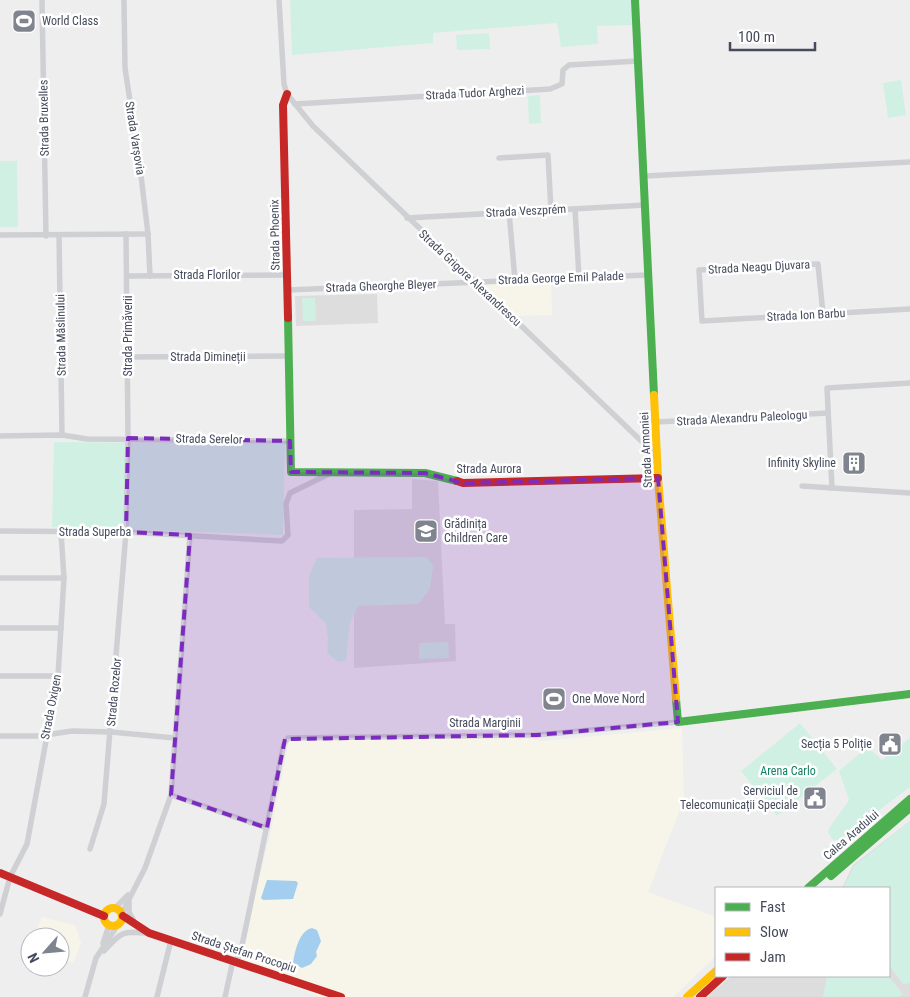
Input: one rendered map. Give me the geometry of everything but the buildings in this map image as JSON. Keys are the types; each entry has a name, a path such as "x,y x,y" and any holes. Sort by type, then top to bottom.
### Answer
{"street":[{"name":"Strada Bruxelles","path":"42,0 46,236"},
{"name":"Strada Varșovia","path":"124,0 125,68 148,234 150,276"},
{"name":"Strada Phoenix","path":"279,0 282,72 287,94 283,106 291,472"},
{"name":"Strada Armoniei","path":"635,0 658,478 678,722"},
{"name":"Strada Tudor Arghezi","path":"295,104 550,90 562,84 563,70 567,65 638,61"},
{"name":"Strada Grigore Alexandrescu","path":"287,94 313,126 407,218 658,457"},
{"path":"498,158 548,155 551,210"},
{"path":"644,176 910,162"},
{"name":"Strada Veszprém","path":"407,218 645,205"},
{"path":"575,209 579,277"},
{"path":"509,212 515,280"},
{"name":"Strada Primăverii","path":"126,234 128,357 126,532"},
{"path":"0,235 148,234"},
{"name":"Strada Măslinului","path":"59,235 62,435"},
{"name":"Strada Neagu Djuvara","path":"702,321 699,270 818,264 822,314"},
{"name":"Strada Florilor","path":"127,276 287,275"},
{"name":"Strada George Emil Palade","path":"475,282 647,275"},
{"name":"Strada Gheorghe Bleyer","path":"288,290 475,282"},
{"name":"Strada Ion Barbu","path":"702,321 910,309"},
{"name":"Strada Dimineții","path":"128,357 289,356"},
{"path":"832,488 827,388 910,383"},
{"name":"Strada Alexandru Paleologu","path":"656,422 828,413"},
{"name":"Strada Serelor","path":"0,436 62,435 88,439 290,441"},
{"name":"Strada Aurora","path":"291,472 425,473 463,483 658,478"},
{"name":"Strada Superba","path":"0,531 126,532 284,540 288,534 286,501 290,493 333,472"},
{"path":"802,486 910,493"},
{"name":"Strada Oxigen","path":"0,914 10,877 27,844 58,676 64,578 61,532"},
{"name":"Strada Rozelor","path":"90,849 104,804 126,532"},
{"path":"85,997 96,958 145,868 170,795 190,535"},
{"path":"0,578 64,578"},
{"path":"0,628 61,628"},
{"path":"0,676 58,676"},
{"name":"Strada Marginii","path":"225,997 232,965 240,955 284,744 288,738 537,735 678,722 910,694"},
{"path":"0,736 46,735 72,731 111,732 175,738"},
{"path":"170,795 267,828"},
{"name":"Calea Aradului","path":"809,887 910,799"},
{"name":"Calea Aradului","path":"818,887 910,808"},
{"path":"0,873 94,911 106,913 120,912"},
{"path":"131,892 128,907 130,916 149,933"},
{"name":"Strada Ștefan Procopiu","path":"120,912 140,929"},
{"path":"106,913 115,925"},
{"name":"Strada Ștefan Procopiu","path":"115,925 140,929 341,997"},
{"path":"96,958 120,934 131,930 149,933"},
{"path":"158,997 171,940"},
{"path":"687,997 715,972"},
{"path":"700,997 721,977"}],"highlighted area":[{"path":"128,438 290,441 291,472 425,473 463,483 658,478 678,722 537,735 285,739 267,828 171,795 190,535 126,532"}],"shaded area":[{"path":"551,281 552,315 514,316 481,284"},
{"path":"377,294 378,323 296,326 295,296"},
{"path":"412,479 438,481 445,624 455,624 456,661 354,668 354,510 412,509"},
{"path":"682,728 684,799 648,892 715,917 715,957 673,997 321,997 238,965 270,835 289,741 516,736 542,741"},
{"path":"910,821 910,997 707,997 730,977 890,977 890,887 842,887 853,865"},
{"path":"42,917 75,925 81,943 73,963 70,962 70,927 38,927"}],"green space":[{"path":"290,0 634,0 636,25 597,26 598,44 561,47 557,23 433,33 433,43 292,55"},
{"path":"489,33 490,49 457,50 456,35"},
{"path":"901,80 906,115 888,118 883,83"},
{"path":"540,95 541,123 529,124 528,96"},
{"path":"0,161 17,161 18,227 0,227"},
{"path":"302,298 315,298 316,321 303,321"},
{"path":"54,442 285,444 283,535 52,527"},
{"path":"427,557 433,566 430,589 418,604 358,606 350,623 346,660 338,662 327,653 326,624 309,607 309,575 317,558"},
{"path":"448,642 449,658 419,659 419,643"},
{"name":"Arena Carlo","path":"800,723 837,769 777,816 741,771"},
{"path":"910,738 910,787 838,841 832,839 828,832 829,829 849,800 839,771 865,749 871,750 882,760"},
{"path":"910,821 910,983 903,984 890,966 890,887 844,887 854,866"},
{"path":"827,977 889,977 903,994 899,997 823,997"}],"water":[{"path":"267,880 296,881 298,883 293,899 263,900 261,898"},
{"path":"312,928 317,930 321,941 316,952 317,956 311,964 302,968 293,963 295,953 301,937"}],"traffic: fast":[{"path":"635,0 654,395"},
{"path":"288,318 291,472 425,473 457,481"},
{"path":"676,699 678,722 910,694"},
{"path":"809,887 910,799"},
{"path":"831,876 910,808"}],"traffic: slow":[{"path":"654,395 658,478 676,699"},
{"path":"109,908 117,908 122,913 122,917 120,924 109,926 104,921 104,913 109,908"},
{"path":"687,997 715,972"}],"traffic: jam":[{"path":"287,94 283,105 288,318"},
{"path":"457,481 463,483 658,478"},
{"path":"0,873 104,916"},
{"path":"123,916 149,933 341,997"},
{"path":"700,997 722,977"}],"place":[{"name":"World Class","path":"24,21"},
{"name":"Infinity Skyline","path":"854,463"},
{"name":"Grădinița Children Care","path":"426,531"},
{"name":"One Move Nord","path":"554,699"},
{"name":"Secția 5 Poliție","path":"890,744"},
{"name":"Serviciul de Telecomunicații Speciale","path":"815,798"}]}
